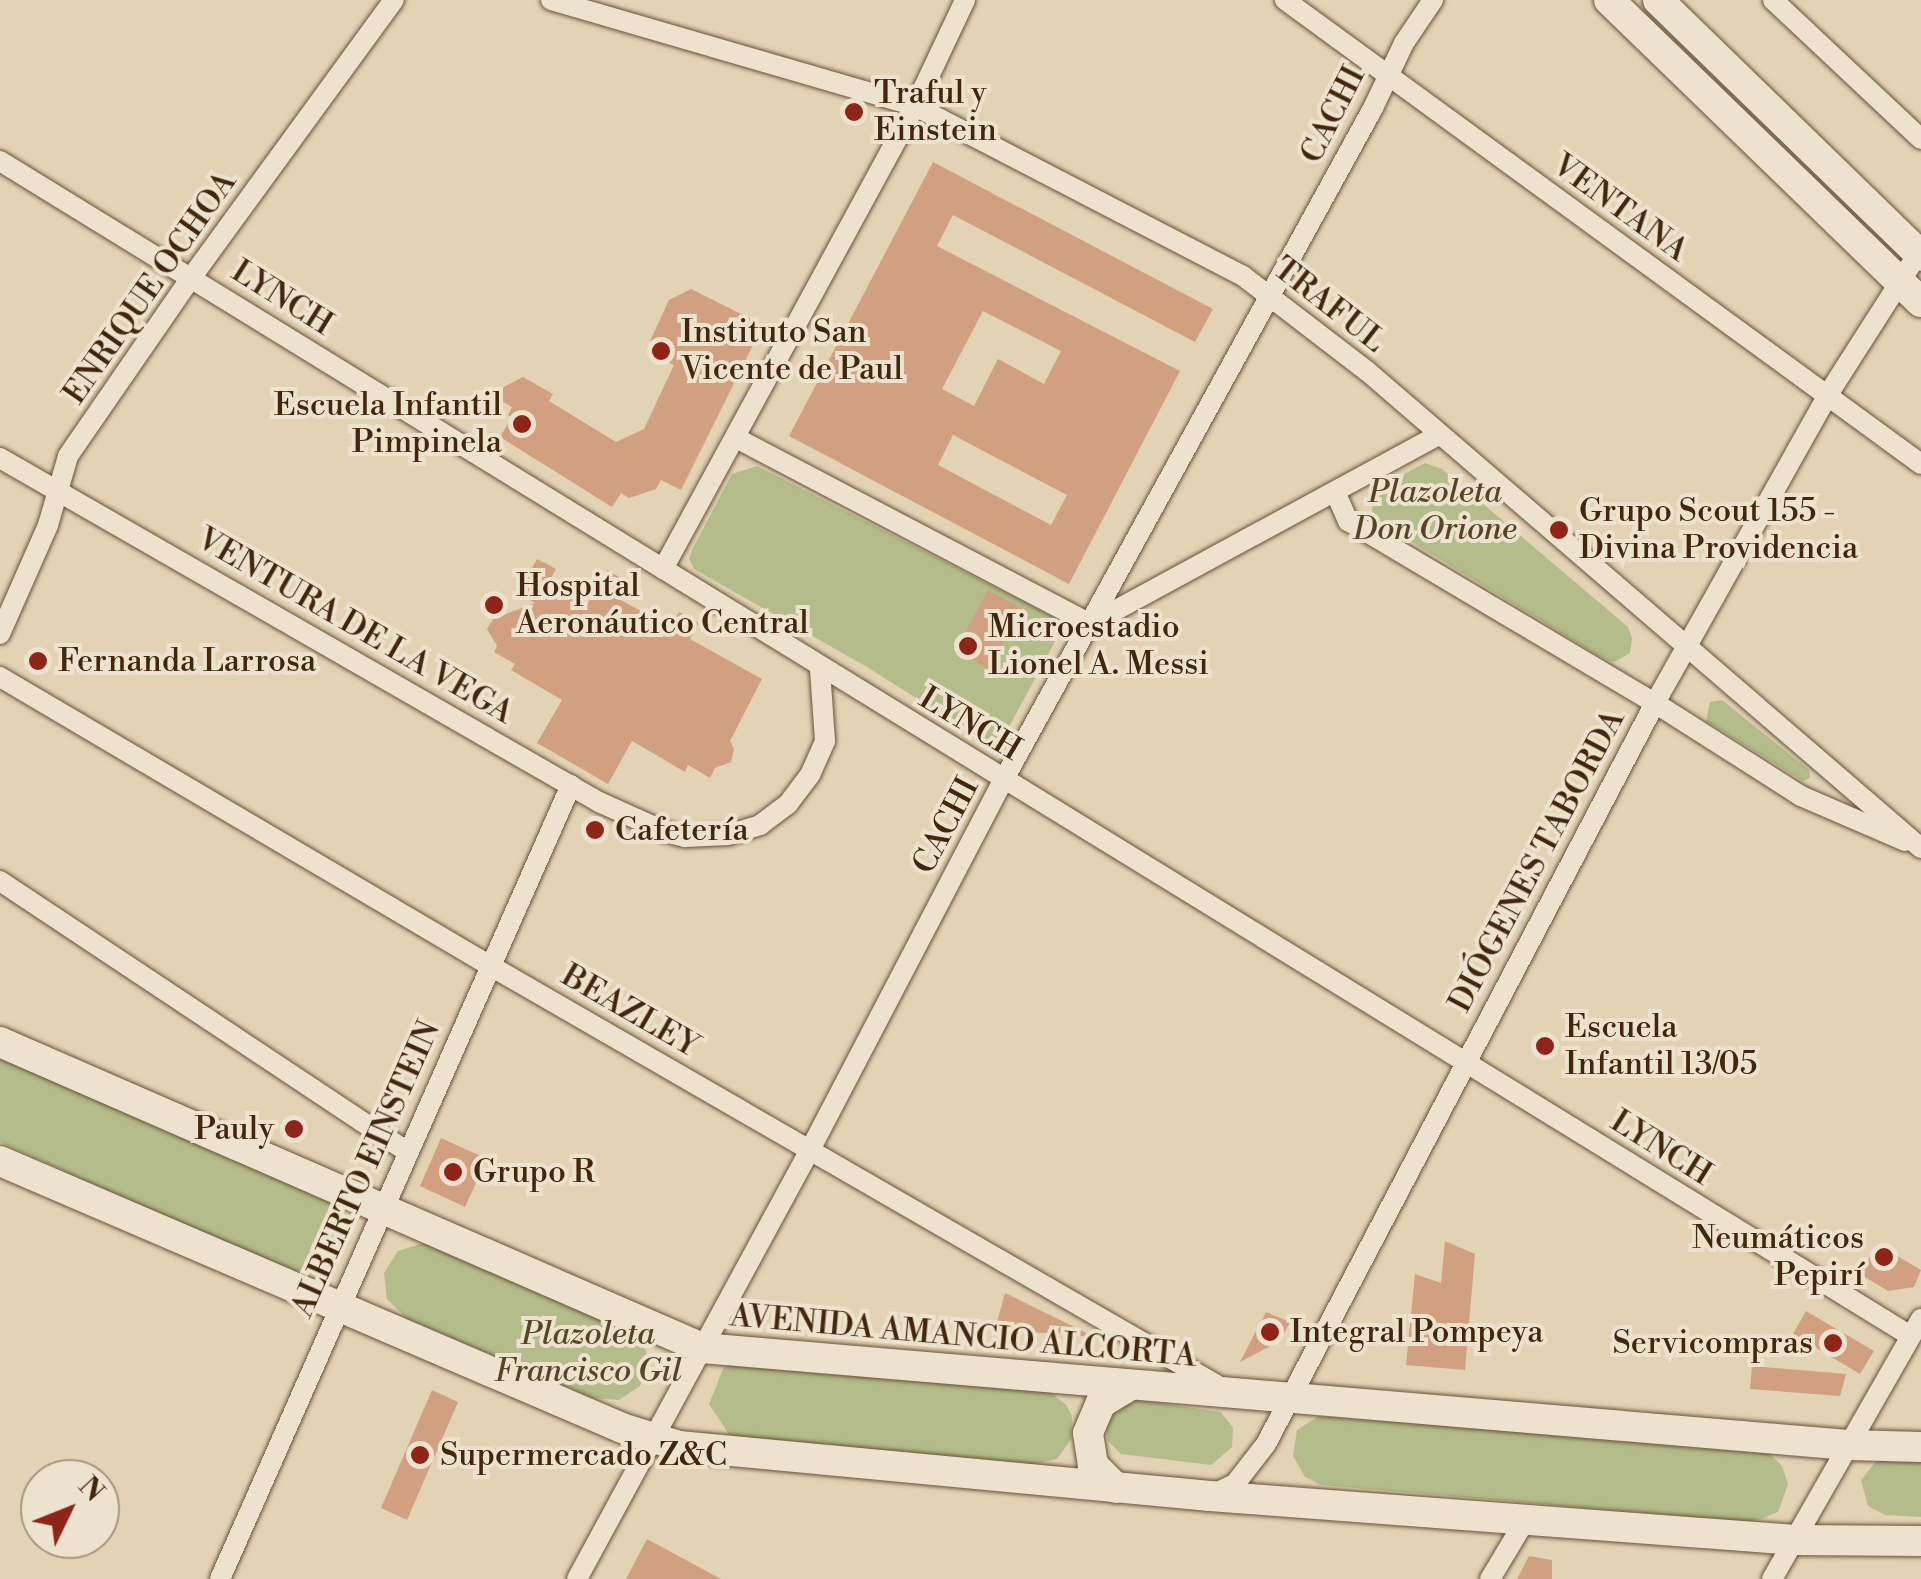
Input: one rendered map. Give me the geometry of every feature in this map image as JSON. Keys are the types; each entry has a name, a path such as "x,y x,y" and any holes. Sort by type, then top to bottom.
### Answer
{"main road":[{"path":"1608,0 1910,291"},
{"path":"1658,0 1920,253"},
{"name":"AVENIDA AMANCIO ALCORTA","path":"0,1042 702,1348 1848,1445 1921,1447"},
{"path":"0,1162 652,1440 706,1450 1210,1496 1796,1540 1921,1541"},
{"path":"1116,1488 1093,1465 1088,1433 1101,1403 1129,1386"}],"street":[{"name":"ENRIQUE OCHOA","path":"0,634 48,524 68,456 191,278 394,0"},
{"name":"TRAFUL","path":"550,0 916,106 1243,276 1439,435 1920,848"},
{"path":"663,569 738,439 916,106 966,0"},
{"name":"VENTANA","path":"1284,0 1921,464"},
{"name":"CACHI","path":"576,1579 811,1148 1004,779 1271,296 1388,75 1433,0"},
{"path":"1773,0 1921,139"},
{"name":"LYNCH","path":"0,161 1464,1063 1916,1328"},
{"name":"DIÓGENES TABORDA","path":"1210,1496 1234,1484 1256,1460 1655,703 1827,396 1910,291 1920,253"},
{"path":"738,439 1091,624 1138,594 1336,494 1439,435"},
{"name":"VENTURA DE LA VEGA","path":"0,458 571,786 648,826 685,836 744,830 760,825 788,804 810,775 826,741 820,669"},
{"name":"TRAFUL","path":"1336,494 1348,521 1655,703 1801,796 1920,848"},
{"name":"BEAZLEY","path":"0,677 488,966 811,1148 1232,1394"},
{"name":"ALBERTO EINSTEIN","path":"220,1579 406,1150 571,786"},
{"path":"0,881 406,1150"},
{"path":"1772,1579 1916,1328"},
{"path":"1490,1579 1526,1519"}],"green space":[{"name":"Plazoleta Don Orione","path":"1425,463 1442,469 1628,627 1632,639 1630,653 1614,662 1604,659 1379,522 1372,512 1373,499 1382,486"},
{"path":"757,466 1065,623 997,749 867,667 694,569 689,559 692,550 732,474"},
{"path":"1722,700 1809,770 1810,778 1803,781 1706,721 1710,702"},
{"path":"0,1054 329,1200 335,1223 331,1245 314,1267 298,1271 277,1266 0,1142"},
{"name":"Plazoleta Francisco Gil","path":"424,1243 633,1331 646,1351 648,1363 640,1386 619,1400 592,1398 406,1318 387,1299 384,1273 398,1251"},
{"path":"732,1362 1048,1390 1066,1405 1072,1416 1071,1439 1057,1459 1031,1465 730,1436 709,1404 723,1369"},
{"path":"1132,1399 1221,1412 1233,1428 1232,1447 1211,1465 1121,1454 1108,1441 1106,1423 1109,1414"},
{"path":"1319,1416 1756,1449 1769,1453 1782,1466 1788,1484 1778,1512 1752,1522 1321,1485 1305,1477 1293,1456 1297,1430"},
{"path":"1877,1460 1921,1460 1921,1517 1885,1515 1868,1506 1861,1480"}],"building":[{"path":"933,162 1213,309 1195,342 953,215 937,246 1180,371 1069,584 789,436","holes":["983,311 1061,351 1044,384 998,359 974,406 942,389","953,435 1067,495 1051,525 938,465"]},
{"path":"691,289 763,325 681,490 661,480 656,489 629,498 621,493 612,507 500,437 512,417 508,415 512,407 490,394 523,377 553,394 549,401 616,442 644,429 674,365 669,363 674,352 650,341 669,300"},
{"path":"537,559 556,569 547,585 586,607 607,570 628,582 619,599 670,627 679,612 699,623 690,639 762,679 730,741 734,749 731,762 715,768 710,778 688,765 685,772 632,741 608,784 537,743 562,700 511,670 515,664 494,652 497,646 487,629 493,619 535,603 518,593"},
{"path":"988,590 1022,609 989,669 955,651"},
{"name":"Grupo R","path":"441,1138 487,1159 465,1207 420,1186"},
{"path":"1445,1241 1475,1254 1465,1370 1406,1365 1415,1274 1441,1283"},
{"name":"Neumáticos Pepirí","path":"1877,1244 1921,1270 1914,1287 1888,1291 1860,1274"},
{"path":"1005,1293 1093,1336 1093,1337 995,1329"},
{"name":"Servicompras","path":"1806,1311 1874,1351 1860,1374 1793,1334"},
{"name":"Integral Pompeya","path":"1266,1312 1290,1322 1280,1341 1240,1362"},
{"path":"1752,1366 1846,1374 1840,1396 1750,1389"},
{"name":"Supermercado Z&C","path":"432,1390 458,1402 407,1520 381,1508"},
{"path":"647,1539 721,1579 626,1579"},
{"path":"1529,1556 1552,1560 1552,1579 1517,1579"}],"place":[{"name":"Traful y Einstein","path":"854,112"},
{"name":"Instituto San Vicente de Paul","path":"661,351"},
{"name":"Escuela Infantil Pimpinela","path":"522,424"},
{"name":"Grupo Scout 155 - Divina Providencia","path":"1559,530"},
{"name":"Hospital Aeronáutico Central","path":"494,605"},
{"name":"Microestadio Lionel A. Messi","path":"968,646"},
{"name":"Fernanda Larrosa","path":"38,661"},
{"name":"Cafetería","path":"595,830"},
{"name":"Escuela Infantil 13/05","path":"1545,1046"},
{"name":"Pauly","path":"294,1129"},
{"name":"Grupo R","path":"453,1172"},
{"name":"Neumáticos Pepirí","path":"1884,1257"},
{"name":"Integral Pompeya","path":"1270,1332"},
{"name":"Servicompras","path":"1833,1343"},
{"name":"Supermercado Z&C","path":"420,1455"}]}
